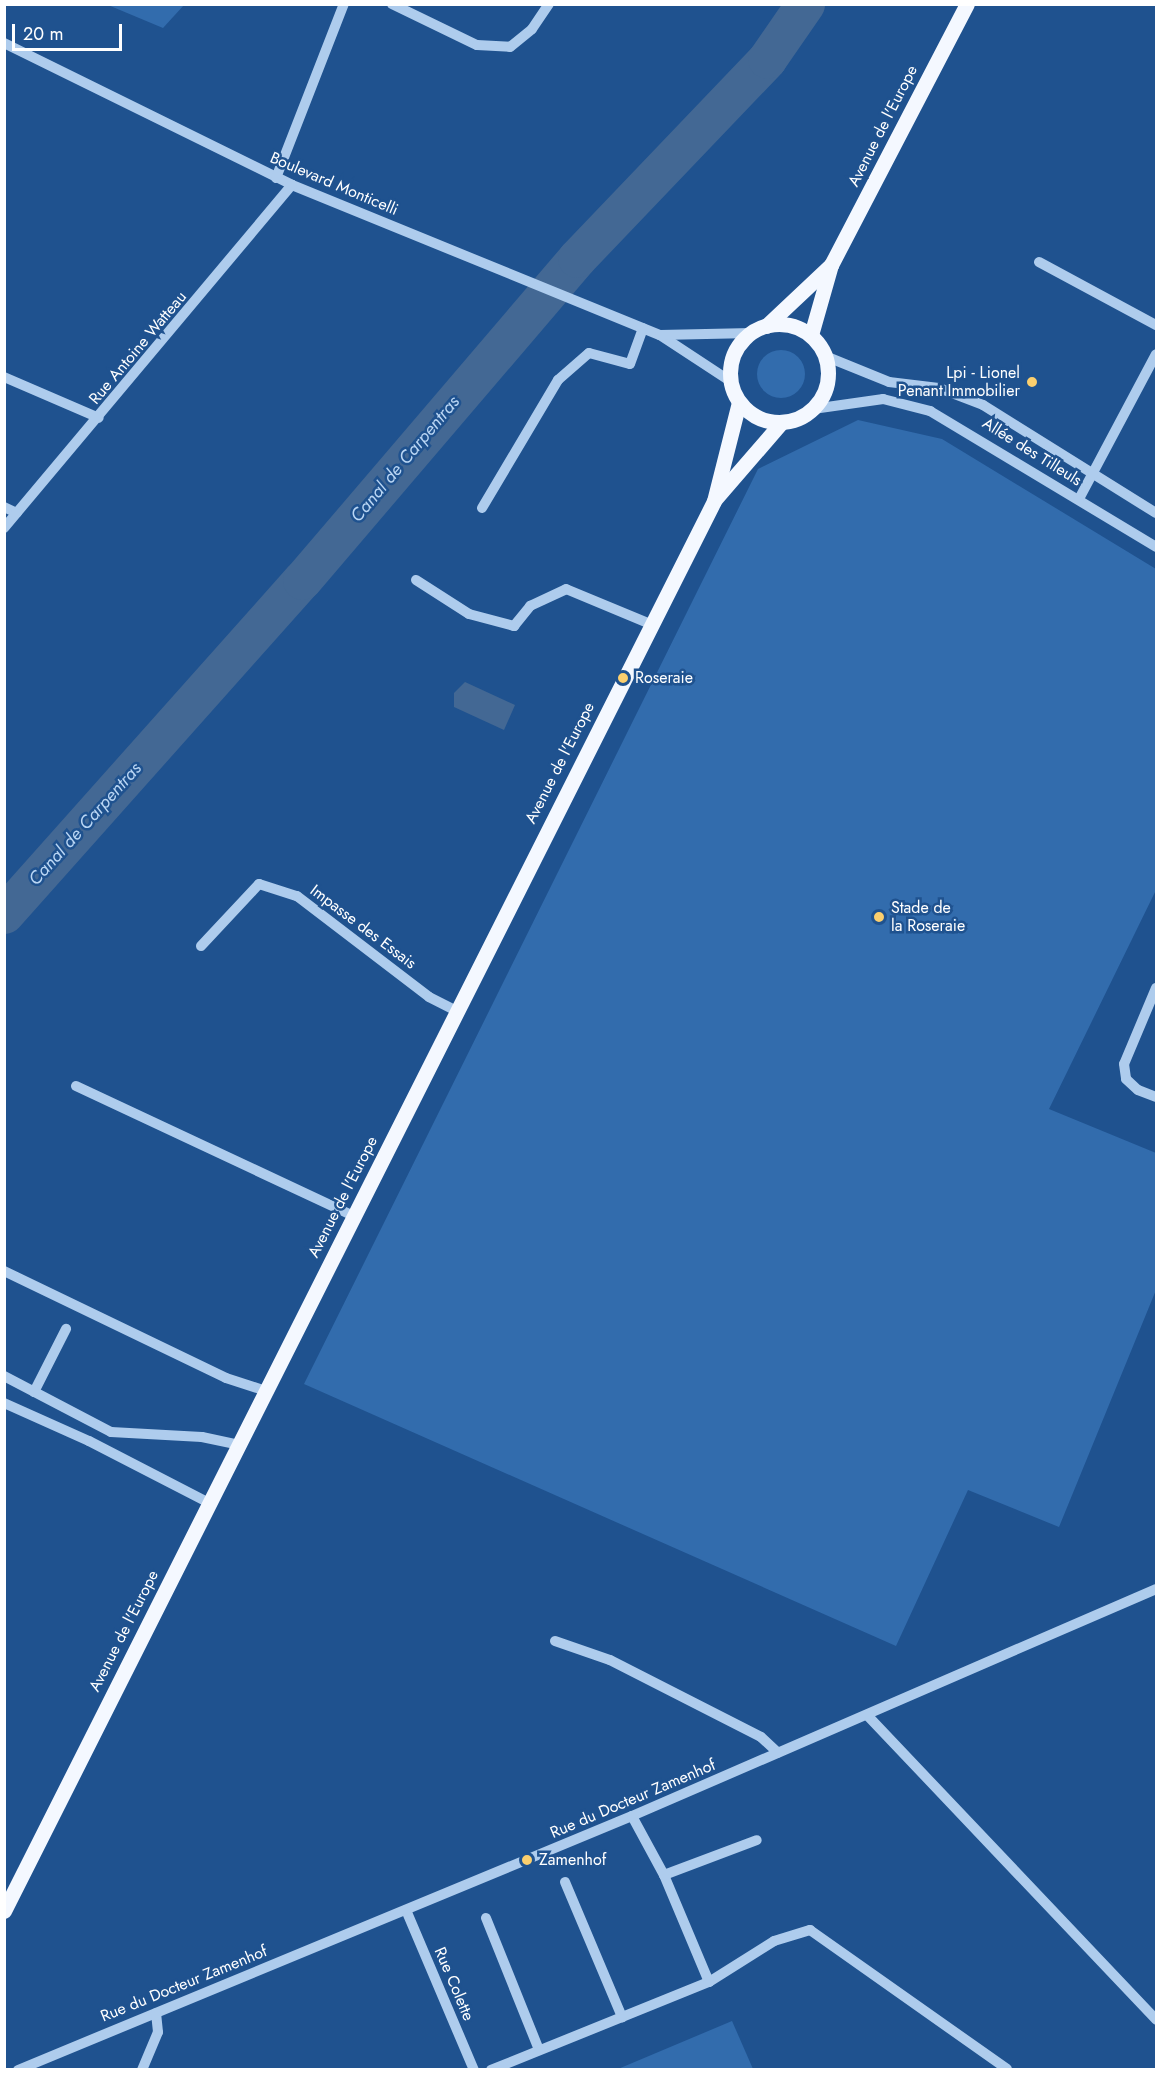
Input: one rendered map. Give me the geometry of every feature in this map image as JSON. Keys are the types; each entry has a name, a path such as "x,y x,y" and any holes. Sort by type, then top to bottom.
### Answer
{"main road":[{"name":"Avenue de l'Europe","path":"811,336 831,265 967,4"},
{"name":"Avenue de l'Europe","path":"766,326 831,265"},
{"path":"790,325 811,336 825,356 828,384 813,409 781,423 758,418 739,402 730,381 734,354 752,333 766,326 790,325"},
{"name":"Avenue de l'Europe","path":"714,501 739,402"},
{"name":"Avenue de l'Europe","path":"6,1903 714,501 781,423"}],"street":[{"path":"276,178 344,4"},
{"path":"392,4 477,45 510,47 532,29 549,4"},
{"name":"Boulevard Monticelli","path":"4,43 276,178 660,335 730,381"},
{"name":"Rue Antoine Watteau","path":"4,528 99,418 292,185"},
{"path":"1039,262 1156,325"},
{"path":"482,508 558,380 589,353 630,364 643,328"},
{"name":"Boulevard Monticelli","path":"660,335 752,333"},
{"path":"1079,499 1095,474 1156,354"},
{"name":"Allée des Tilleuls","path":"825,356 889,382 939,388 983,405 1156,513"},
{"path":"4,377 99,418"},
{"name":"Allée des Tilleuls","path":"813,409 851,401 904,402 948,419 1156,547"},
{"path":"4,507 17,513"},
{"path":"416,580 469,614 514,626 530,606 566,589 650,624"},
{"name":"Impasse des Essais","path":"201,946 259,884 297,896 429,997 457,1011"},
{"path":"1156,988 1124,1064 1126,1078 1138,1090 1156,1098"},
{"path":"76,1086 353,1216"},
{"path":"4,1271 226,1378 266,1391"},
{"path":"34,1392 66,1329"},
{"path":"4,1376 111,1432 202,1437 239,1445"},
{"path":"4,1403 89,1441 209,1503"},
{"name":"Rue du Docteur Zamenhof","path":"18,2070 632,1816 1156,1589"},
{"path":"555,1641 610,1660 761,1737 778,1753"},
{"path":"867,1714 1156,2020"},
{"path":"632,1816 664,1875 709,1982"},
{"path":"664,1875 757,1840"},
{"path":"565,1882 622,2017"},
{"name":"Rue Colette","path":"406,1910 474,2070"},
{"path":"486,1918 539,2050"},
{"path":"491,2070 709,1982 774,1941 810,1930 1007,2069"},
{"path":"142,2070 158,2032 156,2013"}],"shaded area":[{"path":"108,5 184,5 163,28"},
{"path":"776,350 786,350 801,360 805,374 804,383 795,394 786,398 776,398 761,388 757,379 757,369 767,354"},
{"path":"858,420 942,439 1156,569 1156,890 1049,1109 1156,1153 1156,1290 1059,1527 968,1490 896,1646 304,1384 758,469"},
{"path":"465,682 515,705 504,730 454,707 454,693"},
{"path":"732,2021 753,2069 618,2069"}],"waterway":[{"name":"Canal de Carpentras","path":"4,914 302,580 577,258 767,59 805,4"}],"place":[{"name":"Lpi - Lionel Penant Immobilier","path":"1032,382"},
{"name":"Roseraie","path":"623,678"},
{"name":"Stade de la Roseraie","path":"879,917"},
{"name":"Zamenhof","path":"527,1860"}]}
